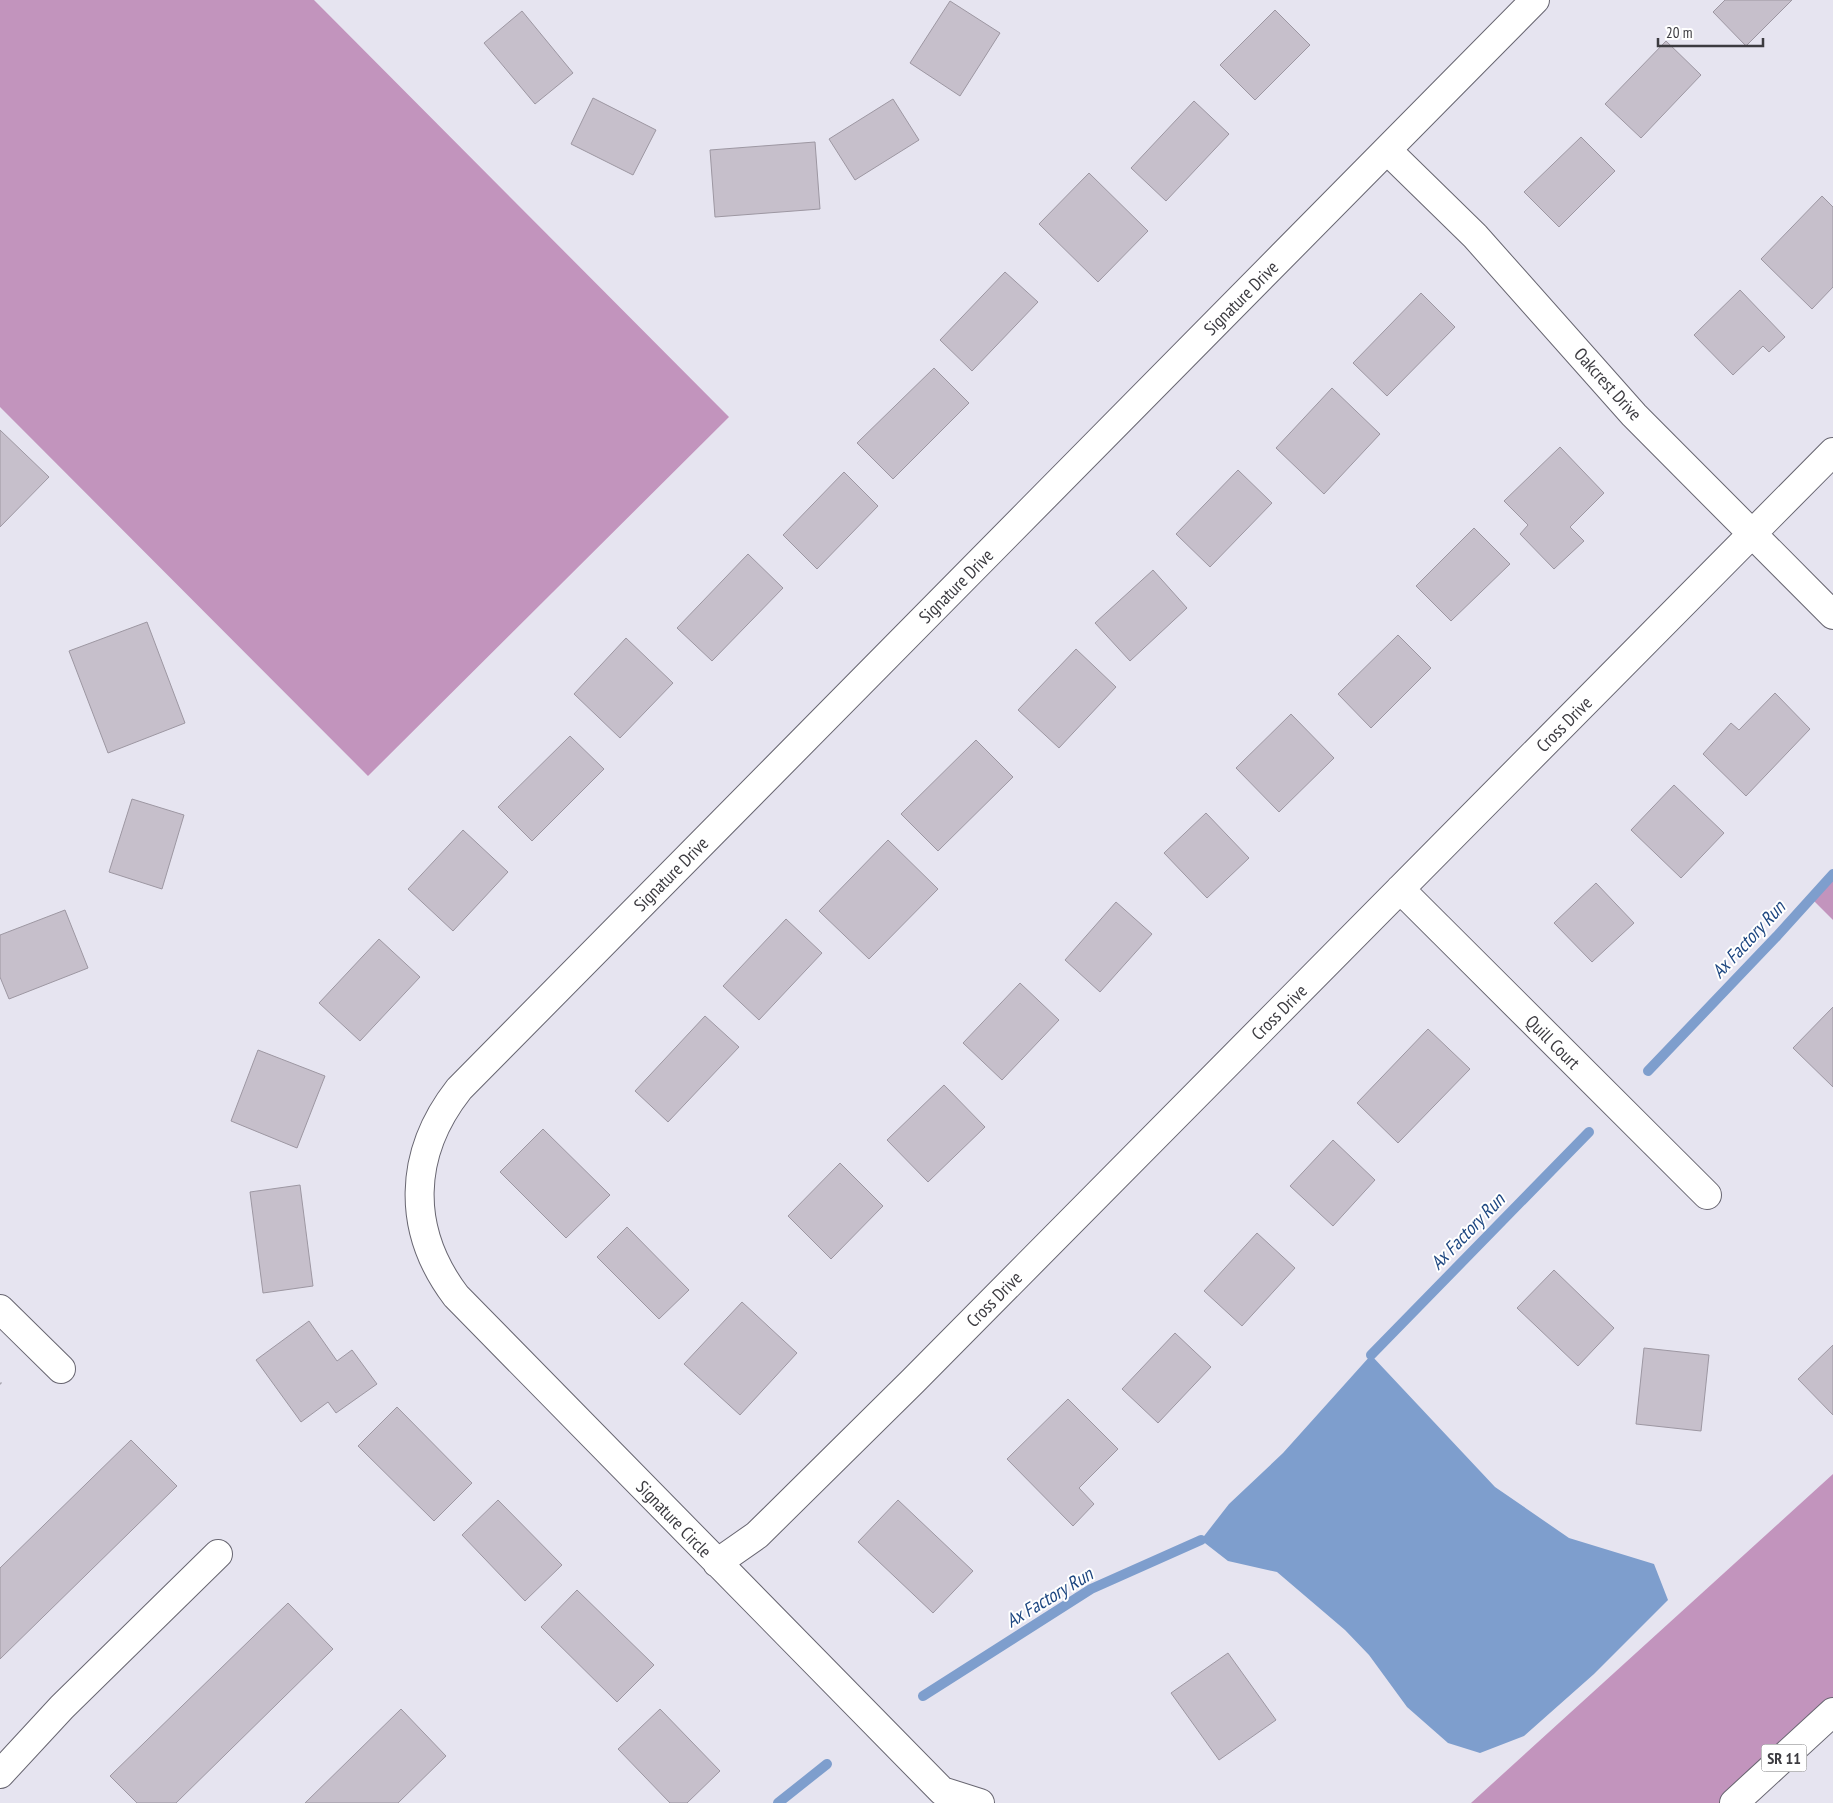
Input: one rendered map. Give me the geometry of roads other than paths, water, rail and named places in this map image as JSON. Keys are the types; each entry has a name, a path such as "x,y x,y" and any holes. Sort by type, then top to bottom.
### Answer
{"main road":[{"name":"Signature Drive","path":"419,1195 422,1161 435,1125 459,1089 1535,0"},
{"name":"Oakcrest Drive","path":"1387,150 1475,236 1634,415 1833,615"},
{"name":"Cross Drive","path":"718,1563 758,1535 920,1374 1833,452"},
{"name":"Quill Court","path":"1400,890 1707,1195"},
{"name":"Signature Circle","path":"419,1195 420,1217 430,1254 448,1286 456,1296 942,1791 980,1803"},
{"path":"0,1309 61,1369"},
{"path":"0,1774 62,1707 218,1554"},
{"name":"SR 11","path":"1734,1803 1833,1712"}],"water":[{"path":"1371,1355 1495,1487 1569,1538 1654,1564 1668,1600 1594,1674 1524,1736 1480,1753 1448,1743 1407,1707 1369,1655 1345,1630 1277,1572 1228,1561 1201,1540 1229,1504 1283,1453"}],"waterway":[{"name":"Ax Factory Run","path":"1648,1071 1777,936 1833,874"},
{"name":"Ax Factory Run","path":"1371,1355 1589,1132"},
{"name":"Ax Factory Run","path":"923,1696 1091,1589 1201,1540"},
{"name":"Ax Factory Run","path":"778,1803 827,1764"}]}
